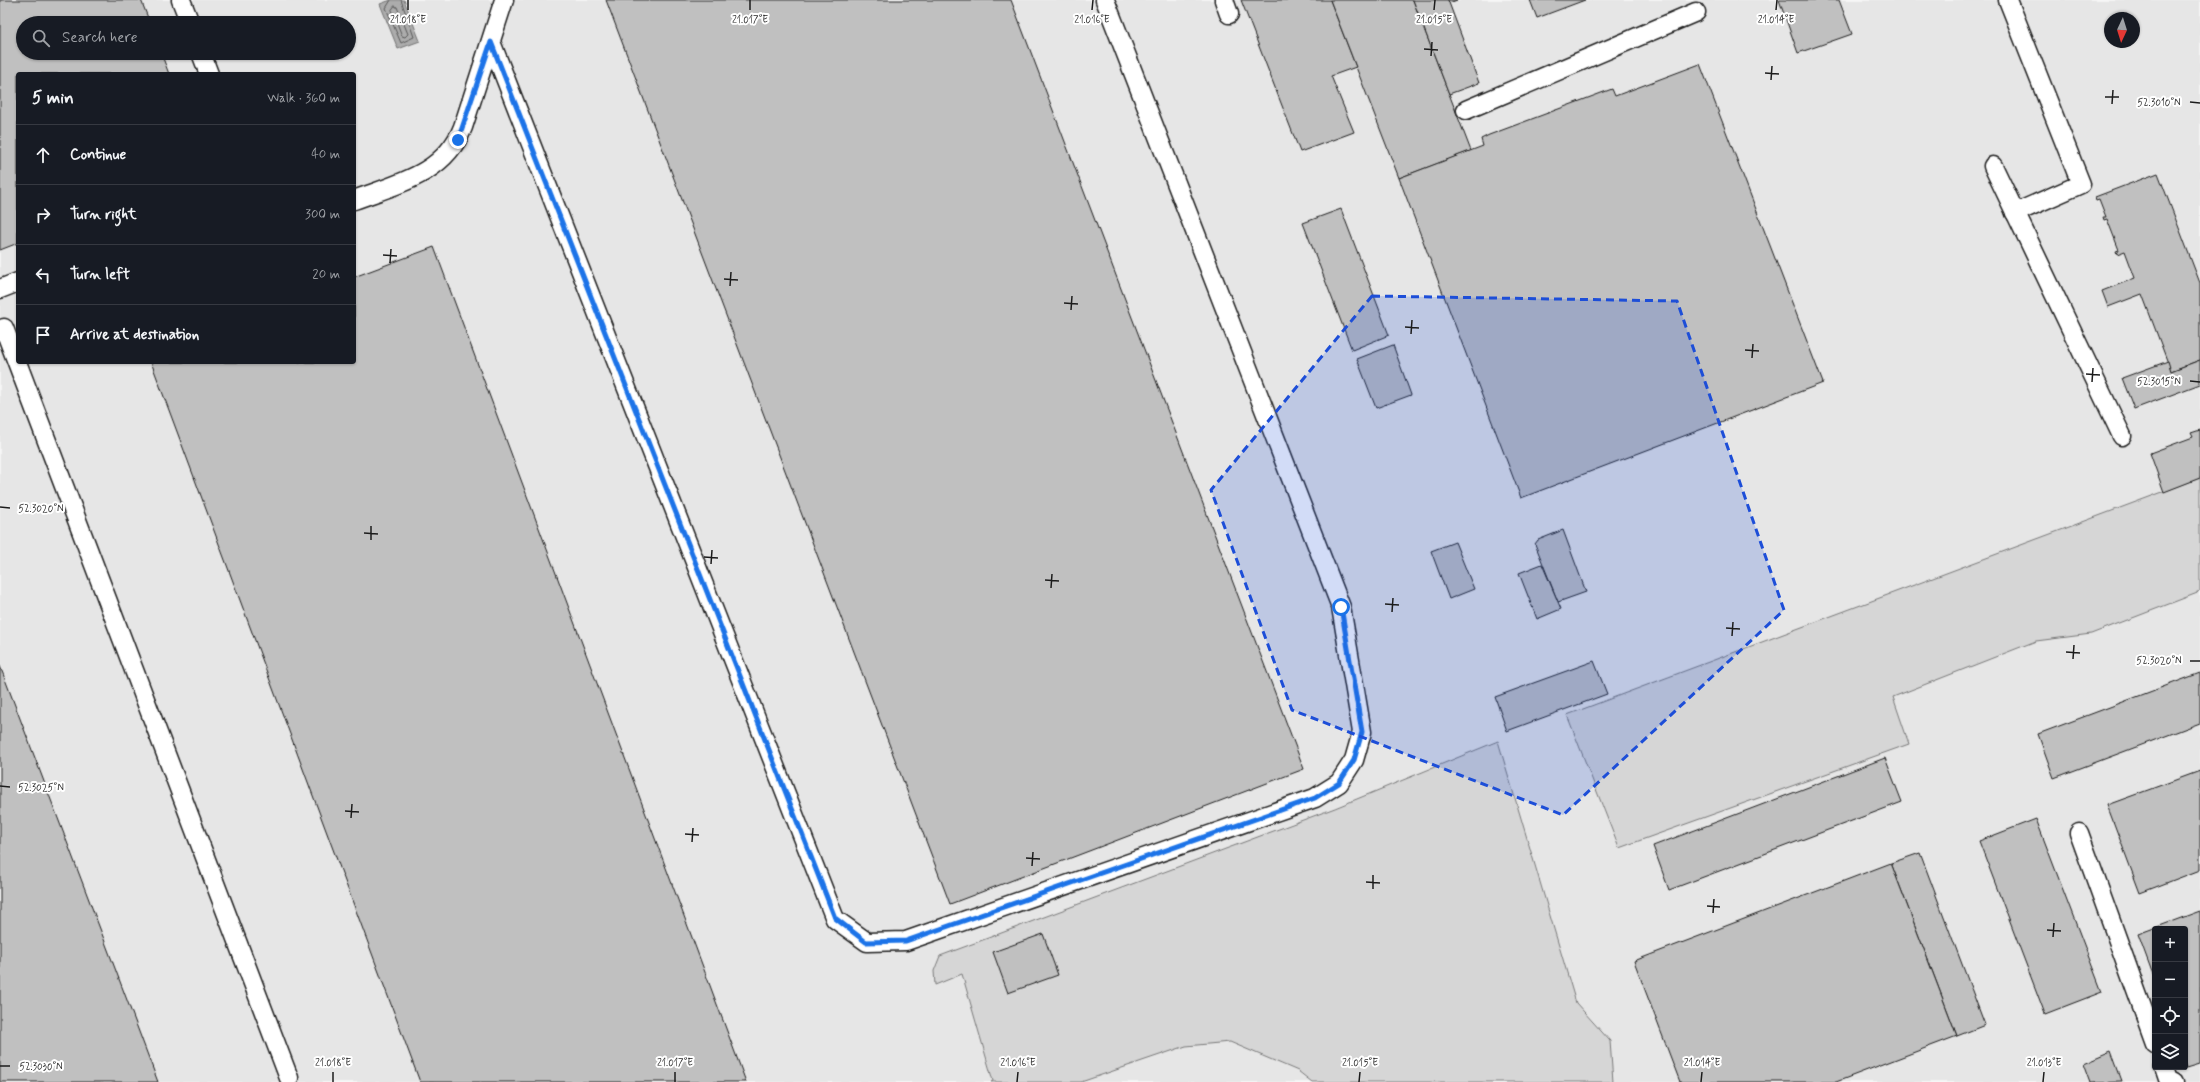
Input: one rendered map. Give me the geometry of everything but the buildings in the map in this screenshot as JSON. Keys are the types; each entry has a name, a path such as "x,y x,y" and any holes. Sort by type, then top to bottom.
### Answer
{"lane":[{"path":"181,0 187,16"},
{"path":"356,199 418,176 434,166 450,153 458,140 463,127 504,0"},
{"path":"491,42 835,918 866,942 906,941 1315,798 1339,783 1354,760 1362,732 1341,607 1105,0"},
{"path":"2008,0 2081,184 2015,213"},
{"path":"1466,110 1696,12"},
{"path":"203,60 207,72"},
{"path":"1993,166 2122,436"},
{"path":"0,288 16,283"},
{"path":"7,327 16,351"},
{"path":"21,364 289,1078"},
{"path":"2079,832 2152,1035"},
{"path":"2165,1070 2168,1079 2174,1082"}],"highlighted area":[{"path":"1372,296 1677,301 1784,610 1563,815 1292,710 1211,490"}],"shaded area":[{"path":"0,0 2200,0 2200,1082 1613,1082 1610,1041 1576,1003 1498,741 1335,808 1231,1041 1298,1071 1312,1082 0,1082"},
{"path":"2200,478 2200,592 2091,634 2036,641 1893,697 1909,744 1619,848 1567,715"},
{"path":"1498,741 1576,1003 1610,1041 1613,1082 1312,1082 1298,1071 1230,1042 1186,1046 1081,1082 991,1082 993,1081 962,974 935,985 934,971 940,956 1335,808"}],"water":[{"path":"391,0 404,0 420,41 398,49 380,4"}],"route":[{"path":"458,140 491,42 835,918 866,942 906,941 1315,798 1339,783 1354,760 1362,732 1341,607"}]}
